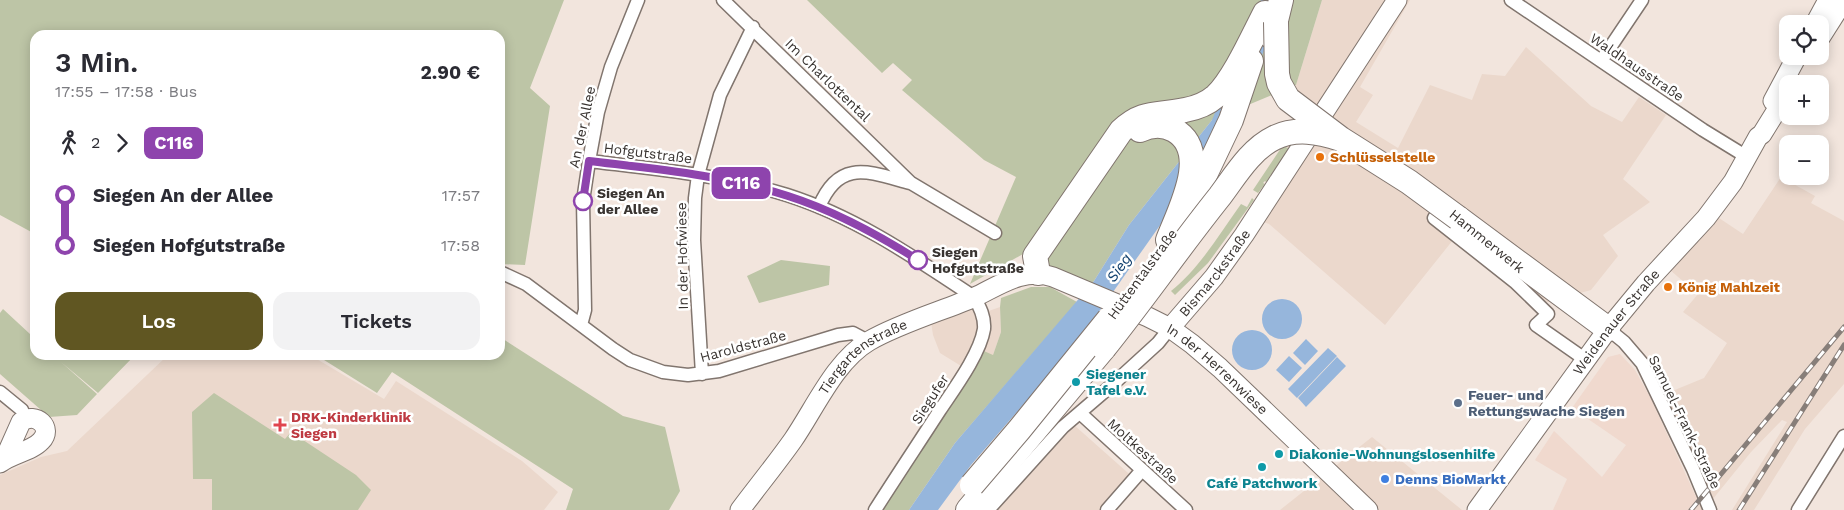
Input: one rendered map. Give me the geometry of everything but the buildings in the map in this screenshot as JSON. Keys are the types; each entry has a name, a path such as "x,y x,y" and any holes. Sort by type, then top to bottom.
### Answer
{"highway":[{"path":"1038,273 1035,256 1121,131 1143,116 1169,120 1202,105 1216,95 1230,79 1272,9"},
{"path":"1272,9 1277,74 1283,92 1296,106 1341,139 1409,182 1608,329"},
{"name":"Hüttentalstraße","path":"968,510 1104,348 1224,172 1256,94 1272,9"},
{"path":"1169,120 1192,151 1189,184 1179,238"},
{"path":"1179,238 1266,142 1295,131 1324,134 1341,139"},
{"name":"Hüttentalstraße","path":"951,510 1019,430 1112,315 1179,238"}],"street":[{"name":"An der Allee","path":"581,325 585,310 583,201 589,161 598,112 611,67 638,0"},
{"name":"Im Charlottental","path":"723,0 911,183 995,233"},
{"name":"Bismarckstraße","path":"988,510 1063,427 1158,343 1225,262 1397,0"},
{"name":"Waldhausstraße","path":"1513,0 1748,157"},
{"path":"1601,60 1642,0"},
{"path":"1820,15 1828,0"},
{"path":"1829,24 1844,0"},
{"name":"In der Hofwiese","path":"702,374 694,240 698,175 720,95 753,28"},
{"name":"Weidenauer Straße","path":"1758,137 1758,131 1792,65"},
{"name":"Weidenauer Straße","path":"1477,510 1608,329 1640,289 1706,218 1733,182 1758,137 1763,133 1779,107"},
{"name":"Hammerwerk","path":"1320,119 1447,201 1434,218 1533,298 1548,314 1536,325 1586,360"},
{"name":"Hofgutstraße","path":"589,161 698,175 758,187 789,196 819,207 881,237 974,297"},
{"name":"Im Charlottental","path":"819,207 824,194 843,176 861,171 911,183"},
{"name":"In der Herrenwiese","path":"1038,273 1067,283 1170,328 1220,368 1368,510"},
{"name":"Tiergartenstraße","path":"740,510 793,439 831,380 852,355 868,341 974,297 1008,280 1038,273"},
{"name":"Haroldstraße","path":"505,274 526,284 613,350 630,360 663,372 688,375 719,371 838,335 853,333 868,341"},
{"name":"Siegufer","path":"875,510 958,383 978,348 984,328 984,320 974,297"},
{"name":"Samuel-Frank-Straße","path":"1608,329 1624,342 1642,363 1693,469 1710,510"},
{"path":"0,392 22,410 25,419"},
{"name":"Moltkestraße","path":"1080,413 1186,510"},
{"path":"32,418 42,423 45,429 43,440 2,462 19,426 25,419 32,418"},
{"path":"1798,510 1844,436"},
{"path":"1107,510 1142,470"}],"shaded area":[{"path":"1322,0 1410,0 1360,87 1373,95 1356,122 1398,148 1430,85 1472,100 1482,74 1505,76 1526,47 1591,106 1622,122 1639,97 1666,115 1623,179 1650,202 1603,235 1618,256 1591,290 1541,304 1457,235 1385,325 1269,224 1244,215 1289,149 1283,145 1298,123 1296,85"},
{"path":"1779,180 1779,185 1795,185 1815,196 1811,203 1844,221 1844,384 1805,429 1754,510 1732,510 1787,422 1782,420 1751,452 1704,510 1688,510 1710,484 1665,394 1704,378 1727,343 1683,312 1698,294 1670,270 1719,218 1743,234"},
{"path":"974,297 983,313 1000,307 1001,332 993,355 966,369 940,353 933,335 930,315"},
{"path":"1620,354 1635,370 1651,399 1697,499 1688,510 1553,510 1567,479 1535,460 1554,431 1602,477 1626,445 1572,408 1608,357"},
{"name":"DRK-Kinderklinik Siegen","path":"163,360 318,360 384,399 396,381 522,461 558,492 544,510 0,510 0,475 41,457 67,451"},
{"path":"1074,425 1136,480 1109,510 994,510"},
{"path":"1372,437 1462,510 1280,510"}],"green space":[{"path":"0,0 564,0 530,88 550,106 525,265 505,264 505,30 30,30 30,231 0,215"},
{"path":"807,0 1322,0 1296,85 1212,120 1129,225 1094,281 1081,297 1023,254 970,284 1016,177 984,160 902,90 912,80 893,63 882,73"},
{"path":"1283,145 1289,149 1266,182 1263,183 1265,184 1258,193 1253,190"},
{"path":"1252,198 1254,200 1208,263 1175,295 1171,291 1200,261 1241,204 1247,207"},
{"path":"781,260 830,266 829,285 759,303 747,276"},
{"path":"1031,287 1050,287 1077,302 955,443 909,510 875,510 977,348 993,355 1001,332 1001,298"},
{"path":"3,309 30,334 30,360 130,360 98,393 61,362 97,394 77,415 49,417 0,374 0,313"},
{"path":"505,340 623,416 665,427 680,491 669,510 566,510 573,489 392,372 377,393 324,360 505,360"},
{"path":"214,393 285,439 291,432 356,475 371,490 358,510 212,510 212,479 193,479 192,412"}],"water":[{"name":"Sieg","path":"1261,0 1285,0 1229,135 1168,214 1101,309 1029,398 971,465 938,510 909,510 955,443 1094,281 1129,225 1212,120"},
{"path":"1282,299 1296,305 1302,319 1296,333 1282,339 1268,333 1262,319 1268,305"},
{"path":"1252,330 1266,336 1272,350 1266,364 1252,370 1238,364 1232,350 1238,336"},
{"path":"1306,339 1318,351 1305,365 1293,353"},
{"path":"1328,348 1337,356 1297,398 1288,389"},
{"path":"1289,356 1302,368 1289,382 1276,370"},
{"path":"1337,357 1346,366 1306,407 1298,398"}],"railway":[{"path":"1691,510 1844,327"},
{"path":"1739,510 1844,345"}],"bus line":[{"name":"C116","path":"583,201 589,161 712,177 758,187 819,207 881,237 918,260"}],"place":[{"name":"Schlüsselstelle","path":"1320,157"},
{"name":"Siegen An der Allee","path":"583,201"},
{"name":"Siegen Hofgutstraße","path":"918,260"},
{"name":"König Mahlzeit","path":"1668,287"},
{"name":"Siegener Tafel e.V.","path":"1076,382"},
{"name":"Feuer- und Rettungswache Siegen","path":"1458,403"},
{"name":"DRK-Kinderklinik Siegen","path":"280,425"},
{"name":"Diakonie-Wohnungslosenhilfe","path":"1279,454"},
{"name":"Café Patchwork","path":"1262,467"},
{"name":"Denns BioMarkt","path":"1385,479"}]}
